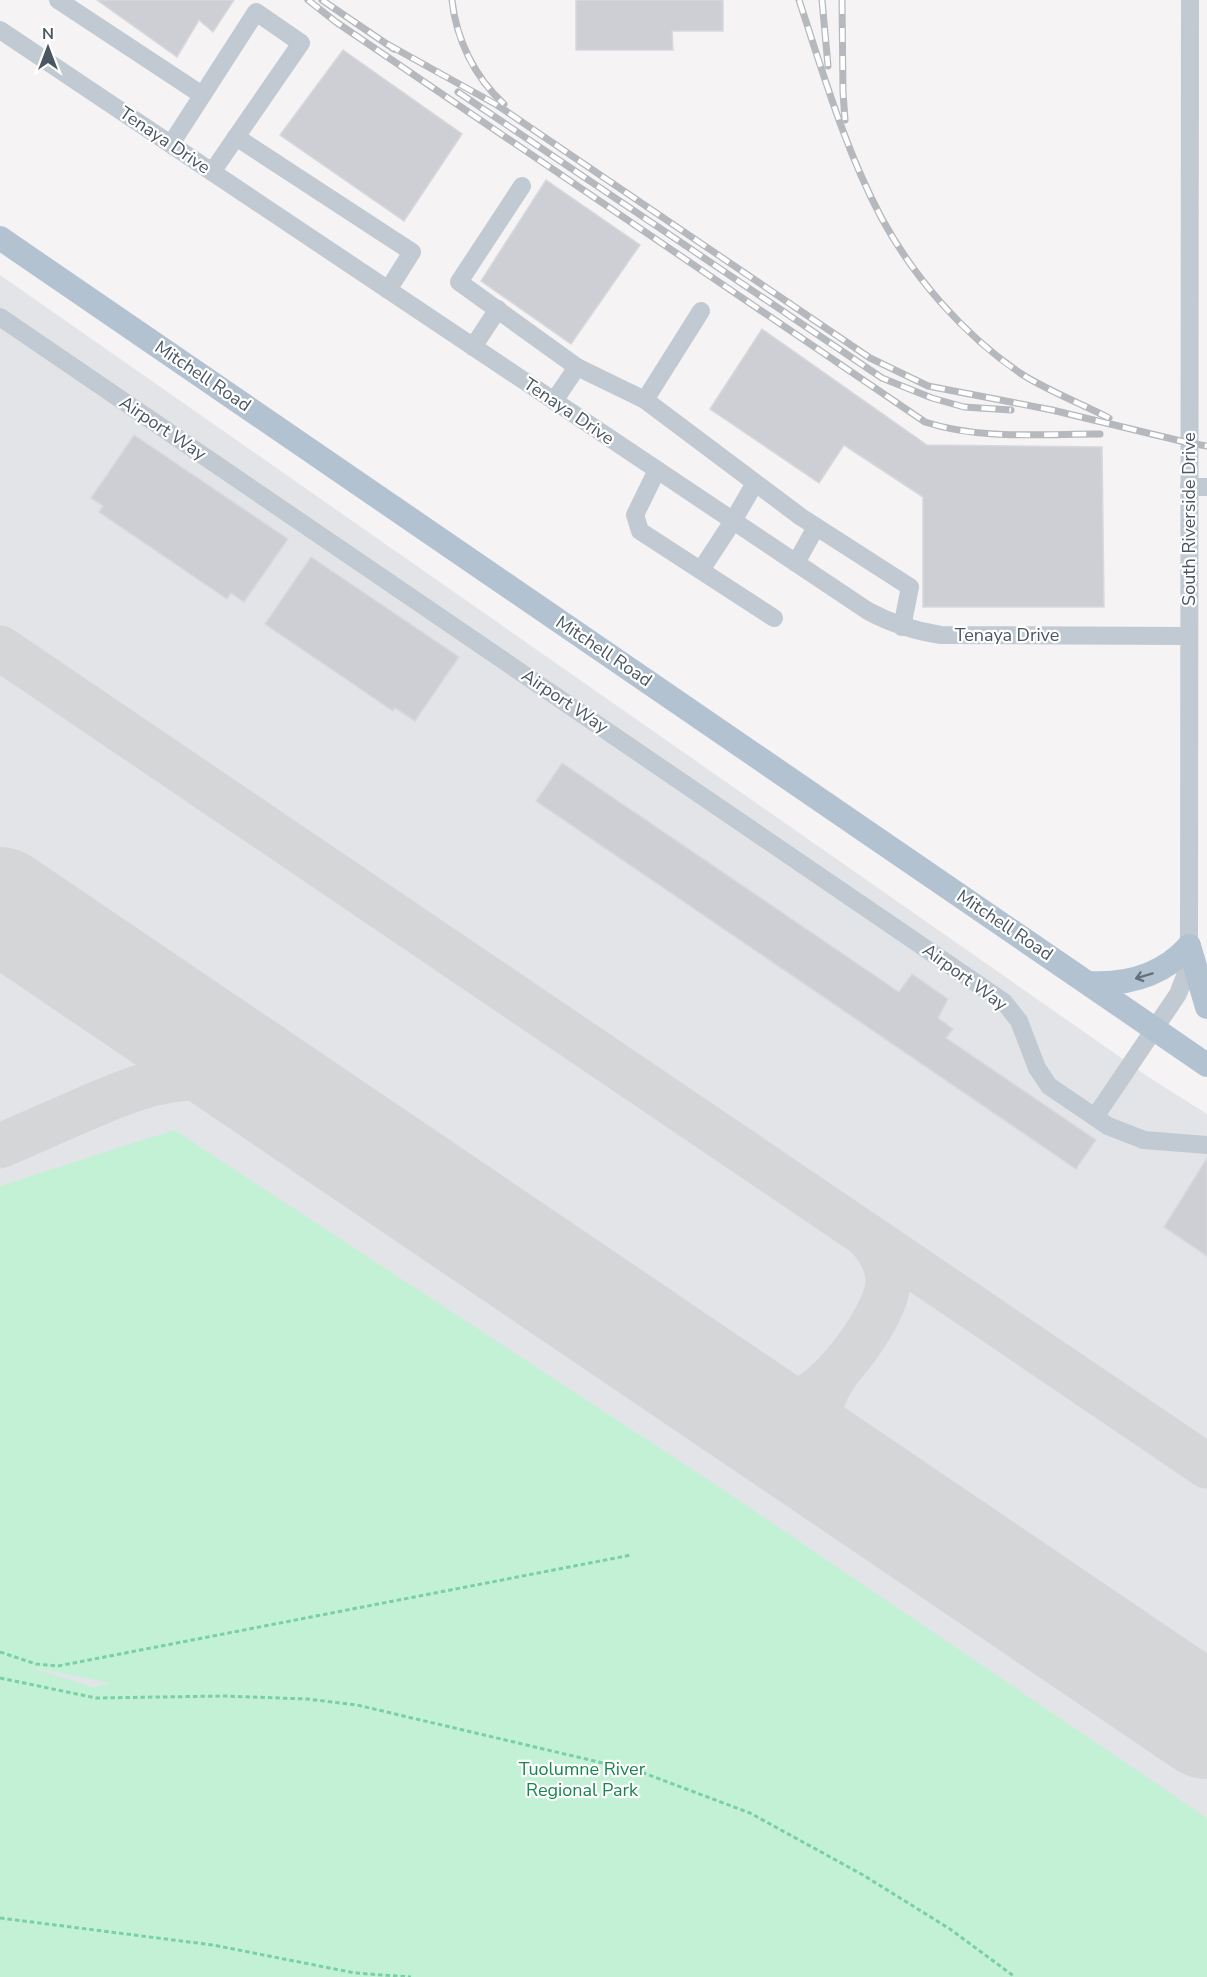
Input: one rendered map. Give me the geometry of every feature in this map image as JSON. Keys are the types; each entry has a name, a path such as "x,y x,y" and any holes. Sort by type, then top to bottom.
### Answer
{"main road":[{"name":"Mitchell Road","path":"0,238 1207,1065"},
{"path":"1089,983 1122,982 1152,974 1173,962 1190,946 1207,1007"}],"street":[{"path":"58,0 202,95"},
{"name":"South Riverside Drive","path":"1155,1029 1180,989 1190,946 1188,636 1198,487 1190,0"},
{"path":"171,144 256,12 301,43 212,172"},
{"name":"Tenaya Drive","path":"0,30 868,611 902,627 941,635 1188,636"},
{"path":"236,137 412,252 388,290"},
{"path":"522,186 459,282 577,367 645,400 816,527 910,587 902,627"},
{"path":"473,347 498,309"},
{"path":"645,400 701,311"},
{"name":"Airport Way","path":"0,317 1004,1002 1019,1021 1037,1068 1049,1086 1108,1126 1144,1140 1207,1145"},
{"path":"554,401 577,367"},
{"path":"657,470 635,515 640,531 774,618"},
{"path":"701,570 755,483"},
{"path":"796,563 816,527"},
{"path":"1095,1117 1155,1029"}],"path":[{"path":"0,1652 36,1664 58,1666 631,1555"},
{"path":"0,1678 96,1698 248,1697 308,1699 357,1705 641,1772 750,1813 863,1875 950,1929 1015,1977"},
{"path":"0,1918 213,1945 355,1973 411,1977"}],"shaded area":[{"path":"0,275 1150,1078 1207,1114 1207,1965 525,1591 93,1687 0,1670"}],"green space":[{"name":"Tuolumne River Regional Park","path":"174,1130 719,1487 1207,1818 1207,1977 0,1977 0,1186","holes":["36,1668 110,1683 93,1687"]}],"building":[{"path":"97,0 234,0 213,32 199,20 177,57"},
{"path":"576,0 723,0 723,31 672,31 673,50 576,50"},
{"path":"343,50 462,134 404,221 280,135"},
{"path":"546,180 640,245 571,344 481,281"},
{"path":"762,329 927,445 1102,447 1104,607 923,607 923,497 844,445 819,483 710,409"},
{"path":"134,435 288,539 244,602 231,593 227,599 99,512 103,506 91,498"},
{"path":"311,557 459,657 415,721 395,708 393,711 265,624"},
{"path":"562,763 899,992 912,974 948,999 938,1018 953,1029 946,1038 1096,1140 1076,1169 536,801"},
{"path":"1207,1158 1207,1256 1164,1227"}],"taxiway":[{"path":"0,648 1207,1466"},
{"path":"0,903 4,907"},
{"path":"0,1146 126,1092 173,1080 207,1078 229,1081 260,1089 290,1101"},
{"path":"725,1395 745,1402 766,1405 796,1401 818,1390 844,1364 857,1348 878,1313 888,1284 887,1270 882,1257 866,1235"},
{"path":"835,1376 822,1402 819,1428 826,1453 833,1465 844,1476"}],"runway":[{"path":"0,904 1207,1722"}],"railway":[{"path":"308,0 336,22 925,422 946,428 989,434 1100,434"},
{"path":"322,0 394,49"},
{"path":"452,0 458,29 469,57 484,82 504,104"},
{"path":"799,0 856,165 894,240 924,283 960,323 999,358 1040,385 1109,418"},
{"path":"822,0 828,66"},
{"path":"842,0 845,120"},
{"path":"387,44 497,105 870,358 928,386 1052,410 1207,446"},
{"path":"458,92 882,378 932,398 964,407 1011,410"}]}
